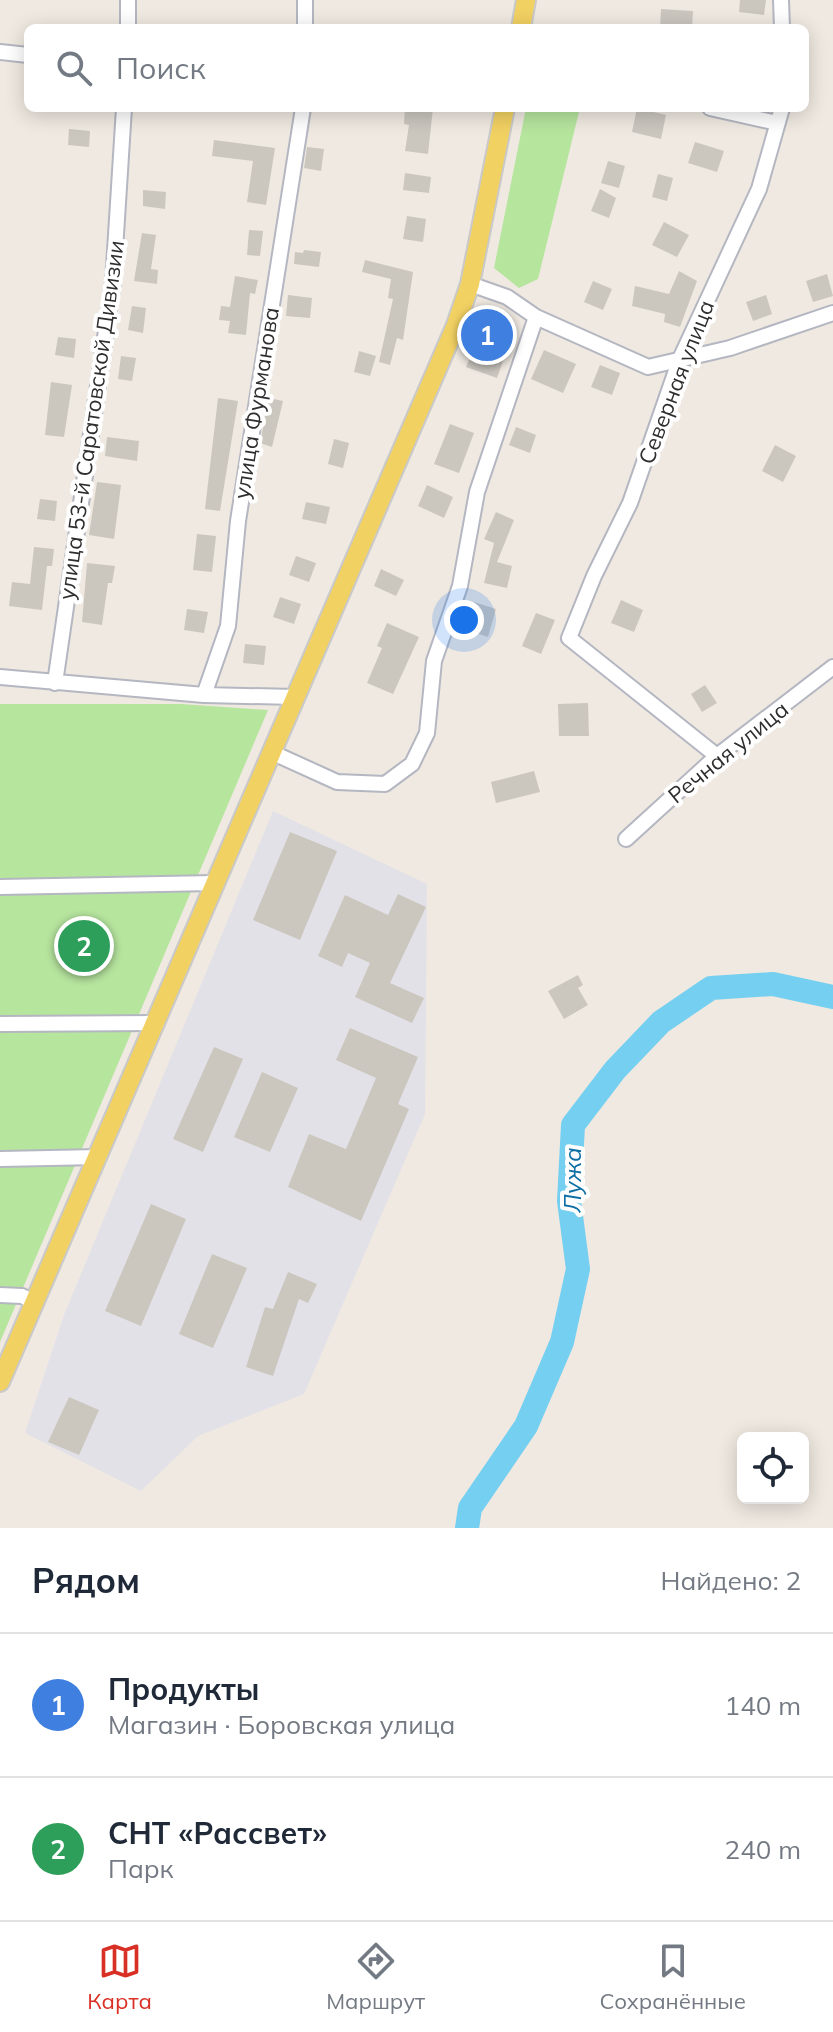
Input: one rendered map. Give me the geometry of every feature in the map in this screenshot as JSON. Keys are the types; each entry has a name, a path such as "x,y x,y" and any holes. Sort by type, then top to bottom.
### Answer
{"main road":[{"path":"522,24 526,0"},
{"path":"0,1382 32,1301 99,1157 417,419 470,284 504,112"}],"street":[{"path":"128,0 128,24"},
{"path":"305,0 305,24"},
{"path":"781,0 782,24"},
{"path":"0,52 24,55"},
{"name":"улица 53-й Саратовской Дивизии","path":"55,683 113,282 124,112"},
{"name":"улица Фурманова","path":"204,695 228,626 240,505 302,112"},
{"path":"728,112 777,123"},
{"name":"Северная улица","path":"717,756 569,638 594,576 630,503 680,359 759,189 781,112"},
{"path":"470,284 507,297 536,317 648,367 786,331 833,313"},
{"path":"271,752 337,782 385,784 412,764 427,733 434,661 460,586 477,492 536,317"},
{"name":"Речная улица","path":"626,839 717,756 833,667"},
{"path":"0,677 204,695 296,697"},
{"path":"0,887 215,883"},
{"path":"0,1024 157,1023"},
{"path":"0,1159 99,1157"},
{"path":"0,1295 22,1296 32,1301"}],"shaded area":[{"path":"273,811 427,884 425,1114 304,1394 198,1436 141,1491 25,1433 64,1315"}],"green space":[{"path":"525,112 579,112 538,279 519,288 494,268"},
{"path":"0,704 181,704 268,710 0,1342"}],"building":[{"path":"740,0 766,0 764,15 739,12"},
{"path":"661,9 693,11 692,24 660,24"},
{"path":"405,112 433,112 428,154 405,151 409,125 404,124"},
{"path":"636,112 666,115 661,139 632,132"},
{"path":"69,129 90,131 89,147 68,145"},
{"path":"214,140 275,148 266,205 247,202 253,161 212,156"},
{"path":"695,142 724,151 717,172 688,163"},
{"path":"307,147 324,149 321,171 304,168"},
{"path":"608,161 625,166 619,188 601,183"},
{"path":"405,173 431,177 429,193 403,190"},
{"path":"658,174 673,178 667,201 652,197"},
{"path":"600,189 616,198 609,218 591,211"},
{"path":"143,190 166,192 165,209 143,206"},
{"path":"407,216 426,219 423,242 403,239"},
{"path":"664,222 689,235 677,257 652,245"},
{"path":"249,230 263,231 260,256 247,255"},
{"path":"142,233 156,235 151,269 158,270 157,284 134,281"},
{"path":"304,250 321,252 319,267 294,264 295,252 303,253"},
{"path":"365,260 413,272 403,340 397,338 390,365 379,362 393,299 388,298 391,279 362,272"},
{"path":"679,271 697,281 680,327 664,322 665,314 632,306 635,286 669,294"},
{"path":"827,274 833,296 813,302 806,281"},
{"path":"235,276 258,280 255,294 250,293 246,335 228,333 230,321 219,320 221,306 230,307"},
{"path":"593,281 612,289 603,310 584,302"},
{"path":"288,295 312,298 310,318 286,316"},
{"path":"766,295 772,314 753,321 746,302"},
{"path":"132,306 146,308 143,333 128,330"},
{"path":"484,324 496,327 489,349 505,355 497,378 466,367"},
{"path":"58,337 76,339 74,358 55,355"},
{"path":"544,350 576,364 563,393 531,379"},
{"path":"359,351 376,356 370,376 354,372"},
{"path":"121,356 136,358 132,381 118,379"},
{"path":"600,365 620,373 612,395 591,387"},
{"path":"51,382 72,385 64,437 45,435"},
{"path":"218,398 238,401 220,511 205,509"},
{"path":"269,398 283,401 272,447 260,443"},
{"path":"450,424 474,433 459,473 434,464"},
{"path":"516,427 536,435 530,453 509,445"},
{"path":"107,437 139,441 137,461 105,456"},
{"path":"334,439 349,443 343,468 328,464"},
{"path":"775,445 796,456 783,482 762,471"},
{"path":"97,482 121,485 114,539 89,535"},
{"path":"427,485 453,497 444,518 418,506"},
{"path":"40,499 57,501 55,521 37,519"},
{"path":"306,502 330,507 326,524 302,519"},
{"path":"496,512 514,520 497,562 512,566 507,588 484,583 494,543 484,539"},
{"path":"197,534 216,536 212,572 193,570"},
{"path":"34,547 54,549 52,566 47,566 42,610 9,606 12,582 30,584"},
{"path":"296,556 316,563 309,582 289,575"},
{"path":"87,563 115,566 112,583 108,583 102,625 82,622"},
{"path":"381,569 404,580 396,596 374,586"},
{"path":"280,597 301,604 294,624 273,617"},
{"path":"621,600 643,610 634,632 611,623"},
{"path":"474,602 496,609 488,637 466,630"},
{"path":"187,609 208,612 204,633 184,630"},
{"path":"536,613 555,620 541,654 522,646"},
{"path":"387,623 419,637 393,694 367,683 382,648 377,646"},
{"path":"245,644 266,646 264,665 243,663"},
{"path":"705,685 717,703 702,712 691,694"},
{"path":"588,703 589,736 559,736 558,704"},
{"path":"534,771 540,792 496,803 491,782"},
{"path":"290,832 337,851 300,940 253,920"},
{"path":"398,894 426,907 390,983 424,998 412,1023 355,997 370,963 348,953 342,967 318,956 345,895 388,915"},
{"path":"578,975 583,985 578,988 588,1005 564,1019 548,991"},
{"path":"350,1028 418,1057 398,1104 409,1109 361,1221 288,1187 309,1134 346,1149 376,1078 336,1060"},
{"path":"214,1047 243,1059 203,1152 173,1139"},
{"path":"262,1072 298,1088 270,1152 234,1137"},
{"path":"151,1204 186,1219 141,1326 105,1311"},
{"path":"212,1254 247,1268 213,1348 179,1334"},
{"path":"288,1272 317,1284 308,1303 299,1299 273,1376 246,1367 265,1307 273,1309"},
{"path":"69,1397 99,1410 79,1455 48,1442"}],"waterway":[{"name":"Лужа","path":"467,1528 470,1508 526,1426 562,1342 578,1269 569,1201 573,1125 615,1070 661,1022 711,988 773,984 833,997"}],"place":[{"name":"Продукты","path":"487,335"},
{"name":"СНТ «Рассвет»","path":"84,946"}]}
